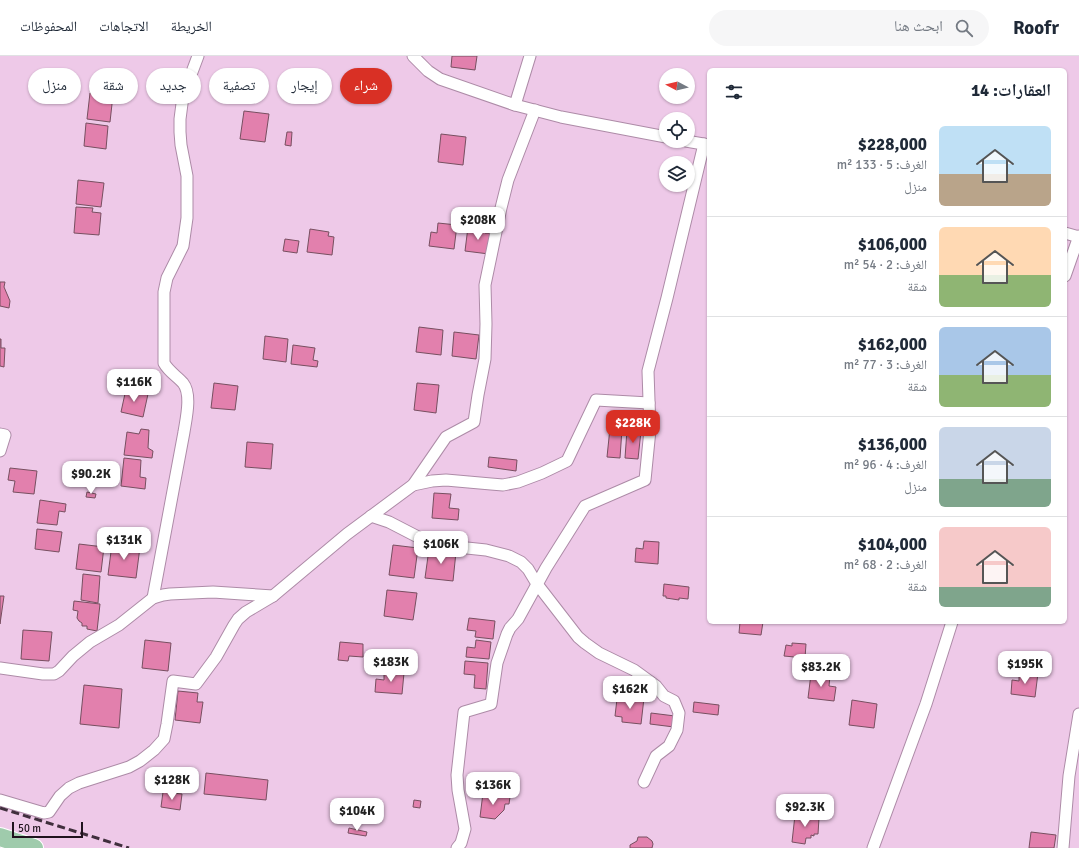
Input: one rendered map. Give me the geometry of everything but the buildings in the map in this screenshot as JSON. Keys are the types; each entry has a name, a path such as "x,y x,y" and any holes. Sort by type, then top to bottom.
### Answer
{"main road":[{"path":"0,837 34,848"},
{"path":"0,845 10,848"}],"street":[{"path":"152,598 188,406 186,387 164,363 163,304 165,284 183,246 187,218 187,176 181,145 180,118 183,96 198,56"},
{"path":"413,56 428,71 440,79 514,105 659,136"},
{"path":"514,105 530,56"},
{"path":"0,800 46,813 60,796 69,788 79,783 125,768 140,761 154,750 164,739 173,681 196,684 216,657 238,619 246,612 274,596 347,534 413,484 446,437 474,422 485,359 485,285 508,180 535,110"},
{"path":"457,848 461,843 465,829 458,790 457,775 464,712 491,704 497,663 507,634 526,606 537,584 585,506 645,480 650,430 648,371 707,145 695,143"},
{"path":"1067,234 1079,237 1067,270"},
{"path":"413,484 446,480 504,485 524,480 567,461 596,400 649,403"},
{"path":"0,434 5,435 0,451"},
{"path":"371,516 389,522 435,544 486,550 509,556 521,562 528,569 537,584 578,637 599,653 634,670 656,686 664,696 674,702 679,713 677,730 668,746 656,756 644,782"},
{"path":"0,668 43,674 54,674 90,642 119,625 152,598 170,594 213,592 274,596"},
{"path":"873,848 926,704 951,624"},
{"path":"1063,848 1070,776 1079,714"}],"railway":[{"path":"0,808 129,848"}]}
